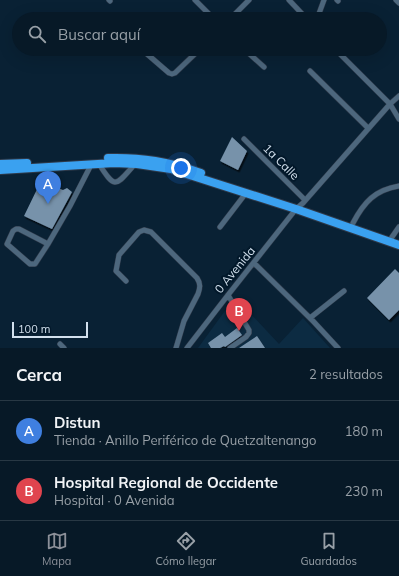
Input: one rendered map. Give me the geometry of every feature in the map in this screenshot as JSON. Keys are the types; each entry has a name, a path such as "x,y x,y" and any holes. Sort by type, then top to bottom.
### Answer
{"highway":[{"path":"0,164 115,158 139,158 159,161 183,167 300,205 395,238"},
{"path":"0,170 95,164 135,164 172,169 246,193 300,205 399,245"}],"street":[{"path":"194,0 207,12"},
{"path":"289,0 300,12"},
{"path":"320,12 324,0"},
{"path":"396,0 399,3"},
{"path":"236,12 245,1"},
{"path":"149,56 172,74 175,73 193,56"},
{"path":"252,56 264,67"},
{"path":"343,56 390,104 399,119"},
{"path":"310,71 368,128"},
{"name":"0 Avenida","path":"187,348 300,205 368,128 399,96"},
{"name":"1a Calle","path":"244,138 300,205"},
{"path":"48,244 19,229 16,229 13,231 7,244 30,264 35,264 48,244 95,164 111,182 115,183 119,181 135,164"},
{"path":"353,223 365,204 371,198 380,192 399,186"},
{"path":"220,227 246,193"},
{"path":"395,238 399,227"},
{"path":"126,281 116,271 119,255 139,232 144,230 151,232 197,278 200,285 200,290 184,321 176,348"},
{"path":"254,263 338,348"},
{"path":"310,318 344,291"},
{"path":"228,295 249,330 246,337 230,348"}],"shaded area":[{"path":"235,297 279,344 303,318 330,348 198,348"}],"building":[{"path":"232,137 247,151 238,170 220,161"},
{"path":"41,181 63,190 67,188 72,192 52,229 24,216"},
{"path":"395,269 399,273 399,310 389,320 367,298"},
{"path":"237,328 242,335 225,347 211,348 208,343 222,333 225,337"},
{"path":"257,336 265,348 239,348"}],"place":[{"name":"Distun","path":"48,204"},
{"name":"Hospital Regional de Occidente","path":"239,331"}]}
